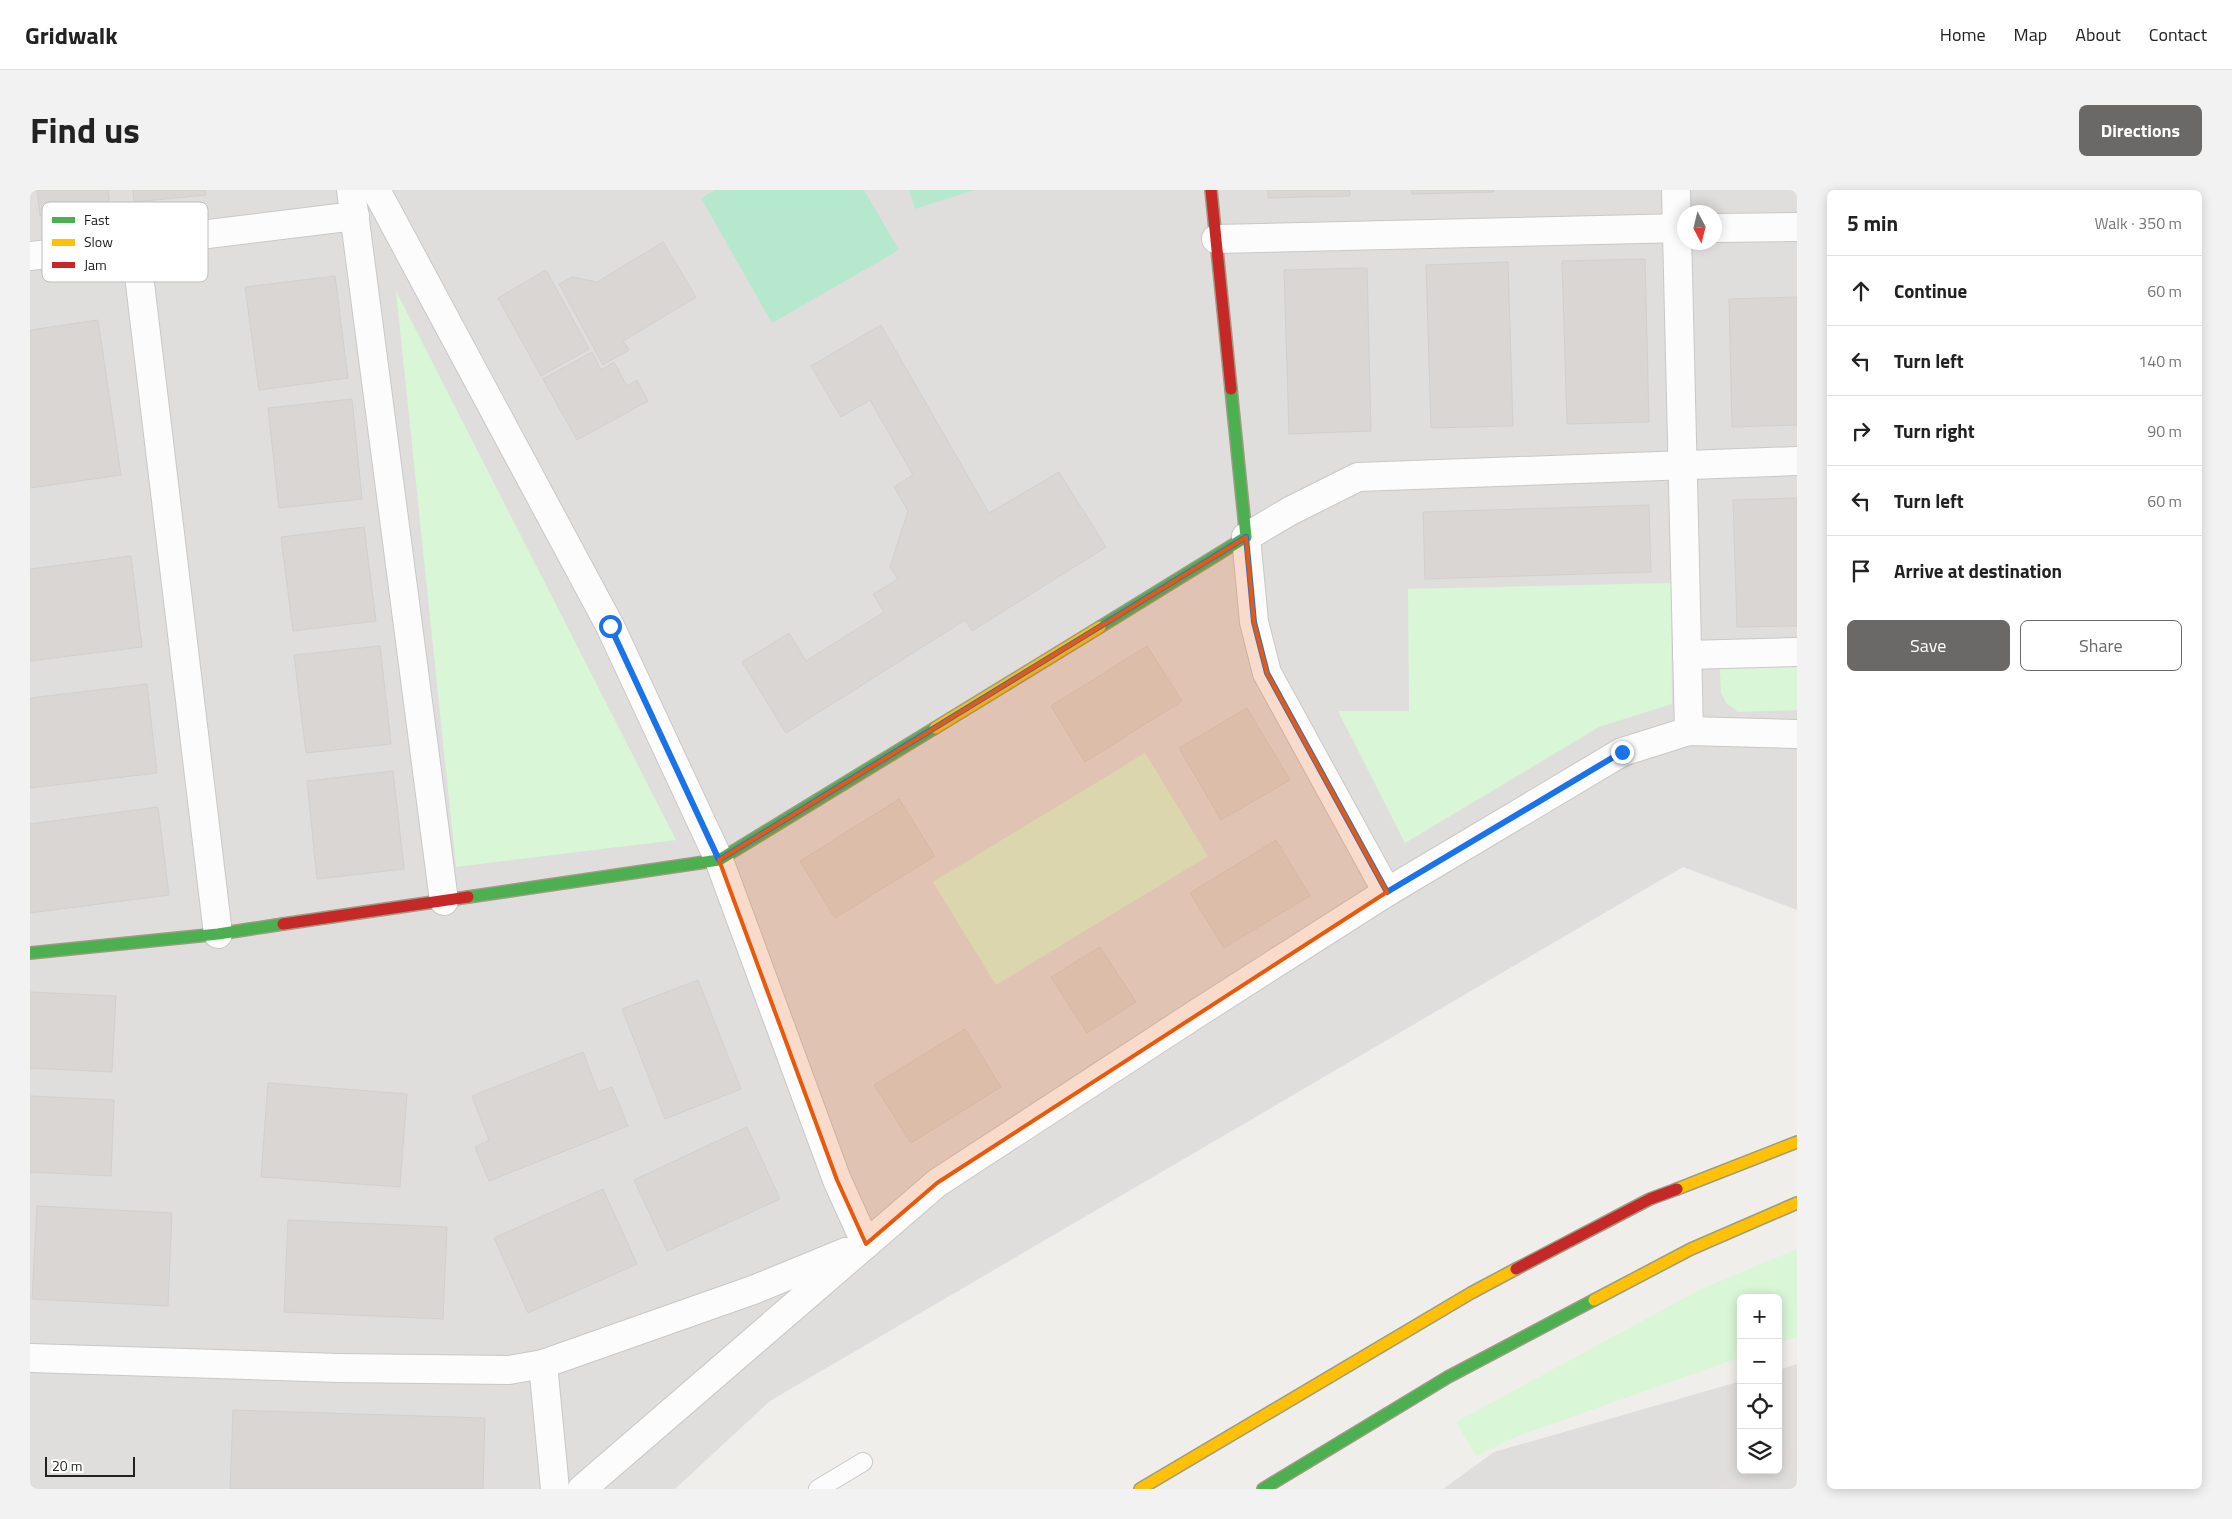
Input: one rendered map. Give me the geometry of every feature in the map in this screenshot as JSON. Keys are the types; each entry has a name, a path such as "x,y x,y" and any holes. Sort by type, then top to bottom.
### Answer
{"main road":[{"path":"30,953 218,934 719,860 1246,537 1211,190"},
{"path":"1140,1489 1471,1292 1650,1199 1797,1129"},
{"path":"1650,1199 1797,1142"},
{"path":"1263,1489 1456,1373 1690,1249 1797,1203"}],"street":[{"path":"376,190 610,626 719,860 837,1180 866,1244"},
{"path":"1676,190 1678,205"},
{"path":"208,229 353,203 444,901"},
{"path":"1722,228 1797,227"},
{"path":"1216,239 1677,228"},
{"path":"1680,250 1681,464 1689,731"},
{"path":"140,282 218,934"},
{"path":"1387,892 1267,673 1254,622 1246,537 1358,477 1797,461"},
{"path":"1687,655 1797,652"},
{"path":"582,1489 938,1183 1196,1014 1387,892 1622,752 1689,731 1797,734"},
{"path":"30,1358 359,1368 509,1370 543,1364 753,1290 866,1244"},
{"path":"543,1364 554,1489"}],"lane":[{"path":"818,1489 863,1462"}],"path":[{"path":"1782,1454 1797,1446"},
{"path":"1722,1489 1747,1474"}],"highlighted area":[{"path":"1246,537 1254,622 1267,673 1387,892 937,1183 866,1244 837,1180 719,860"}],"shaded area":[{"path":"30,190 1797,190 1797,910 1683,867 770,1401 675,1489 30,1489"},
{"path":"1797,1364 1797,1489 1443,1489 1494,1452 1737,1382 1737,1474 1782,1474 1782,1369"}],"green space":[{"path":"715,190 864,190 899,250 772,323 701,198"},
{"path":"909,190 974,190 915,209"},
{"path":"396,291 676,840 456,867"},
{"path":"1671,583 1672,704 1599,727 1405,843 1338,711 1409,711 1408,589"},
{"path":"1719,657 1797,657 1797,710 1738,712 1726,703 1721,692"},
{"path":"1145,753 1208,856 996,985 933,882"},
{"path":"1797,1249 1797,1337 1782,1342 1782,1294 1737,1294 1737,1358 1518,1436 1476,1456 1456,1422 1701,1289"}],"building":[{"path":"37,190 108,190 109,202 42,202 42,216 40,216"},
{"path":"133,190 205,190 206,195 134,202"},
{"path":"1268,190 1350,190 1350,196 1268,198"},
{"path":"1412,190 1494,190 1494,192 1412,194"},
{"path":"663,242 696,297 623,341 629,350 603,365 559,284 572,277 597,282"},
{"path":"1645,259 1649,422 1567,424 1562,261"},
{"path":"1508,262 1513,426 1431,428 1426,265"},
{"path":"1367,268 1371,431 1289,434 1284,270"},
{"path":"546,270 589,349 541,376 498,298"},
{"path":"335,276 348,378 259,390 245,287"},
{"path":"1797,297 1797,425 1732,427 1729,299"},
{"path":"98,320 121,475 30,488 30,330"},
{"path":"881,325 989,513 1059,472 1106,547 972,631 965,620 786,733 742,662 789,633 806,661 884,612 873,594 898,579 890,567 908,511 894,487 913,475 870,400 841,417 811,366"},
{"path":"592,352 601,370 614,362 627,386 637,380 648,401 577,440 543,379"},
{"path":"352,399 362,499 279,508 268,408"},
{"path":"1797,498 1797,626 1737,627 1733,500"},
{"path":"1649,505 1651,572 1425,579 1423,512"},
{"path":"364,527 376,621 293,631 281,537"},
{"path":"131,556 142,647 30,661 30,569"},
{"path":"380,646 391,744 306,753 294,655"},
{"path":"1147,646 1182,701 1085,762 1051,706"},
{"path":"147,684 157,773 30,788 30,698"},
{"path":"1247,708 1290,780 1221,820 1179,748"},
{"path":"393,771 404,869 317,879 307,781"},
{"path":"899,799 935,856 835,918 800,861"},
{"path":"158,807 169,895 30,913 30,824"},
{"path":"1276,840 1310,896 1224,948 1190,893"},
{"path":"1100,947 1136,1002 1087,1033 1051,977"},
{"path":"698,980 741,1089 665,1119 622,1009"},
{"path":"30,992 116,996 112,1072 30,1068"},
{"path":"965,1029 1001,1087 911,1143 874,1085"},
{"path":"583,1052 598,1092 612,1087 628,1126 489,1181 475,1147 489,1140 472,1096"},
{"path":"268,1083 407,1094 400,1187 261,1177"},
{"path":"30,1096 114,1100 111,1176 30,1172"},
{"path":"747,1127 780,1199 667,1251 634,1180"},
{"path":"603,1189 637,1264 528,1313 494,1238"},
{"path":"37,1206 172,1213 168,1306 32,1299"},
{"path":"288,1220 447,1227 443,1319 284,1312"},
{"path":"233,1410 485,1418 483,1489 230,1489"}],"traffic: fast":[{"path":"1100,627 1246,537 1231,389"},
{"path":"468,897 719,860 935,728"},
{"path":"30,953 218,934 283,924"},
{"path":"1263,1489 1448,1377 1594,1300"}],"traffic: slow":[{"path":"935,728 1100,627"},
{"path":"1677,1189 1797,1142"},
{"path":"1594,1300 1691,1249 1797,1203"},
{"path":"1140,1489 1471,1293 1516,1269"}],"traffic: jam":[{"path":"1211,190 1231,389"},
{"path":"283,924 468,897"},
{"path":"1516,1269 1650,1199 1677,1189"}],"route":[{"path":"610,626 719,860 1246,537 1254,622 1267,673 1387,892 1622,752"}]}
